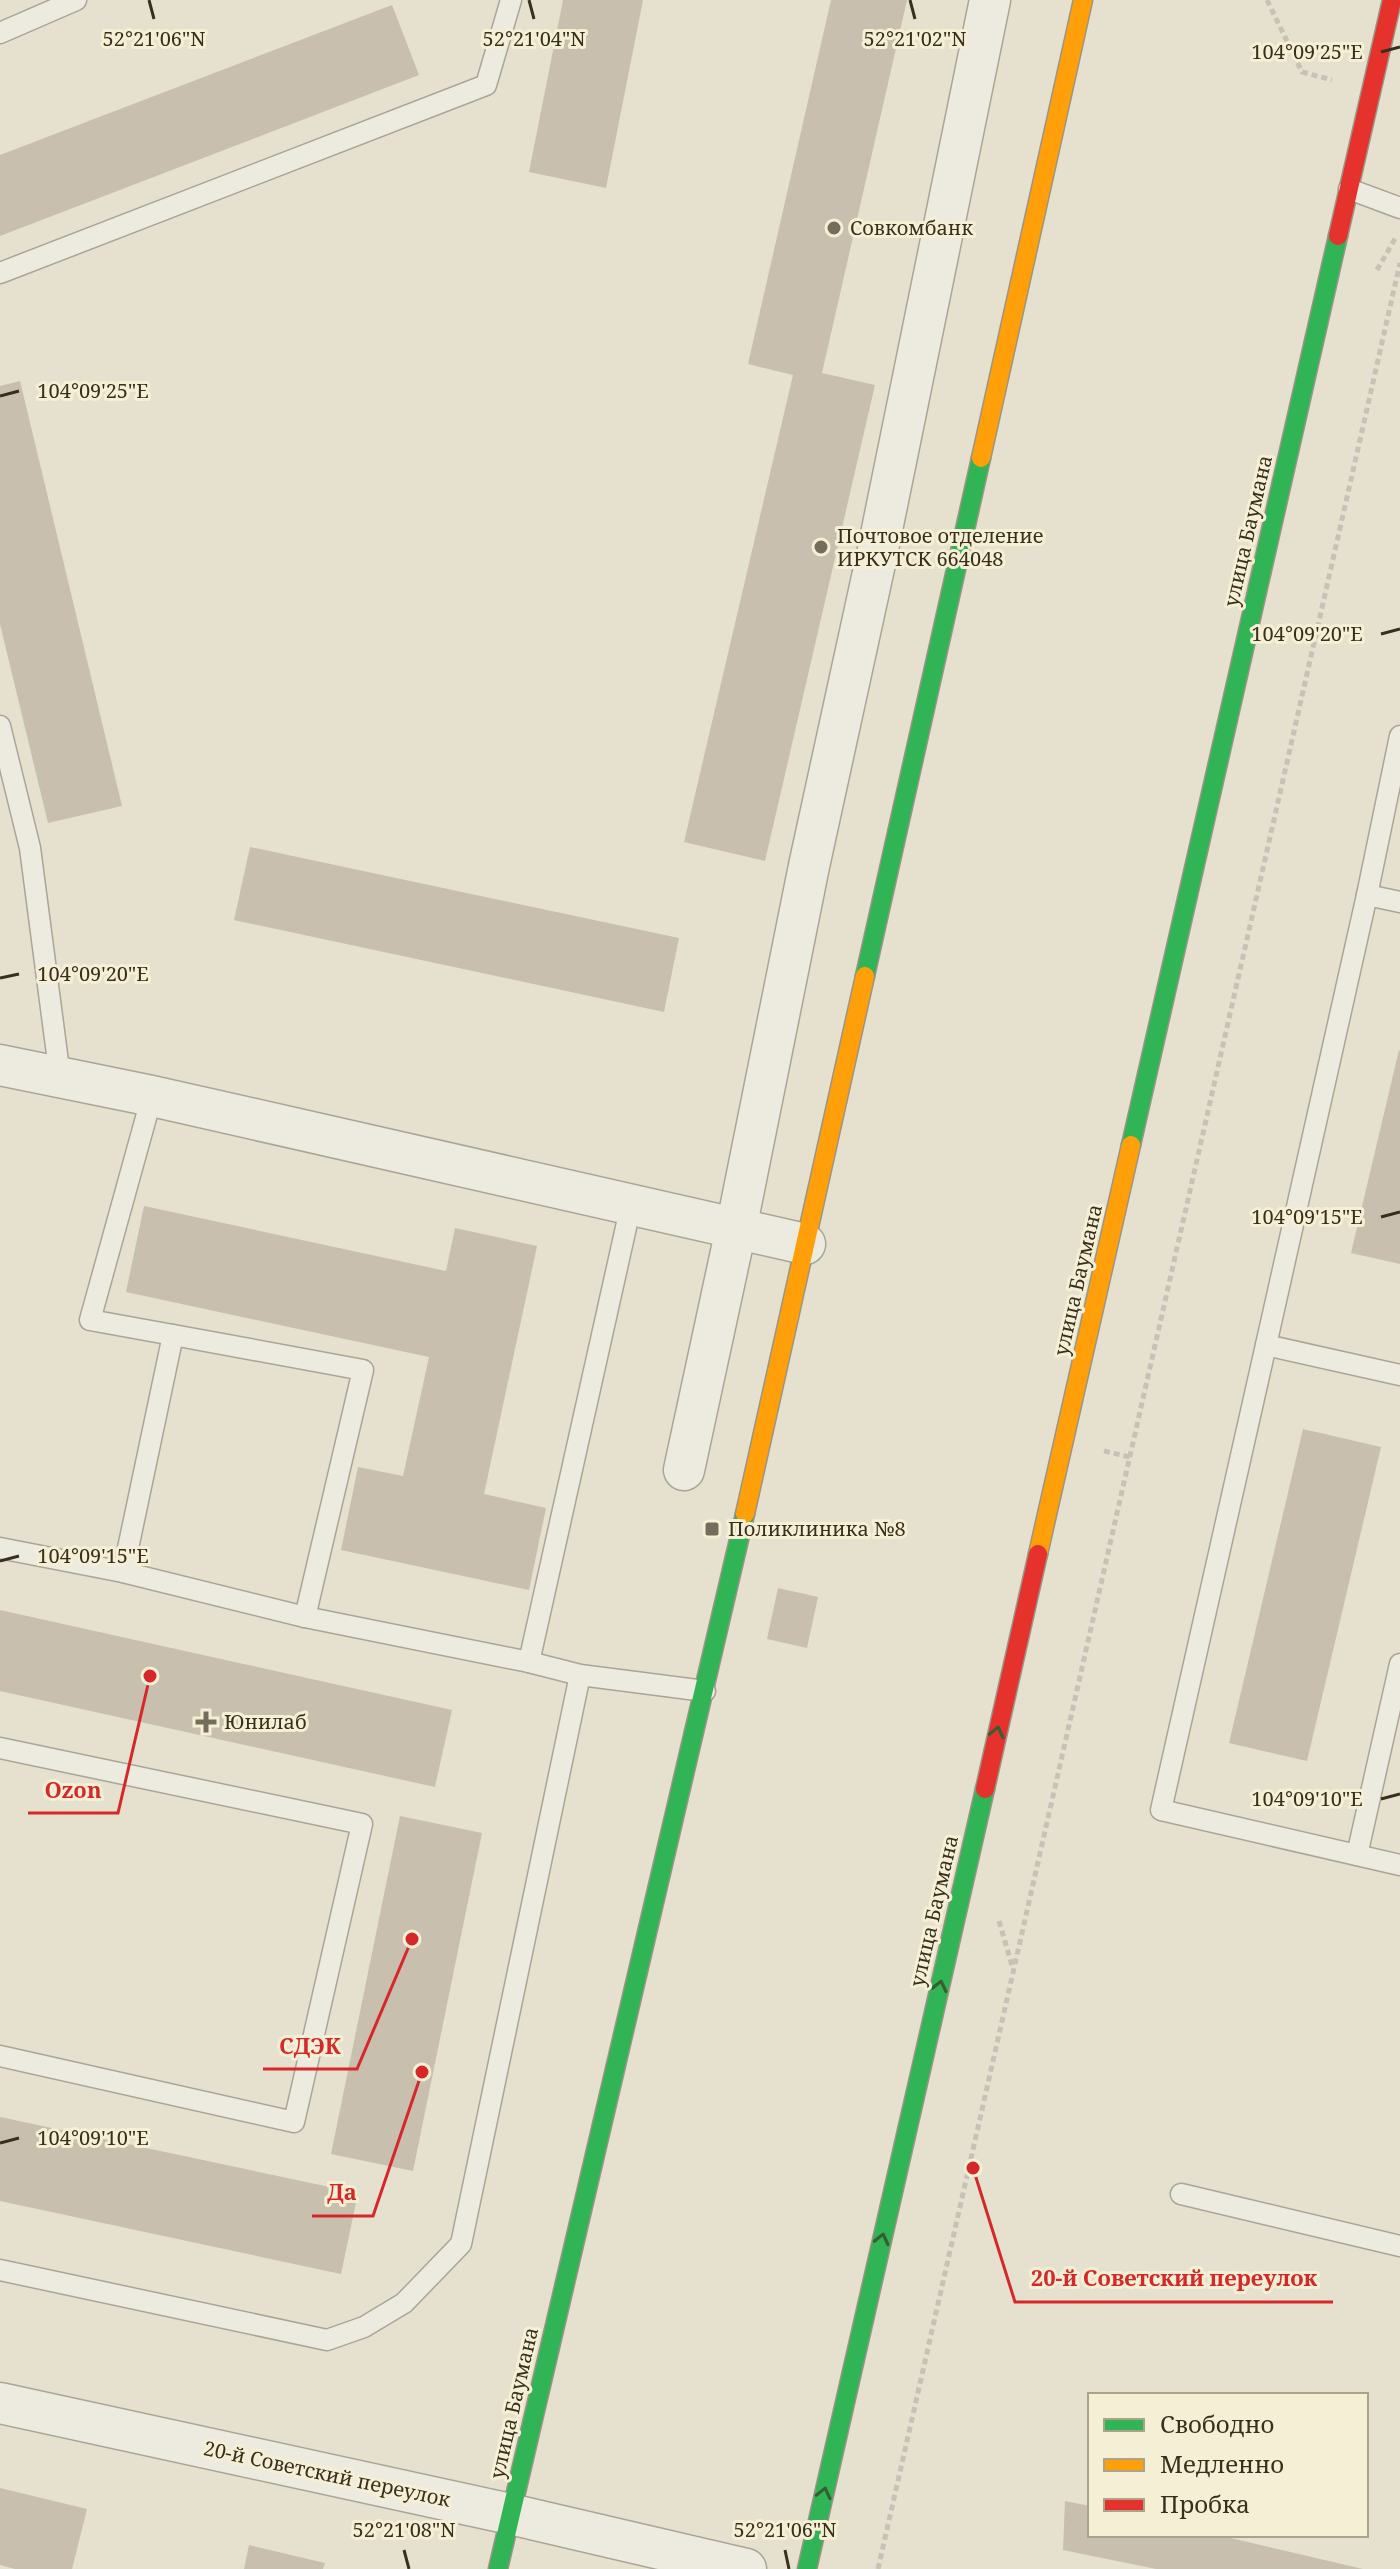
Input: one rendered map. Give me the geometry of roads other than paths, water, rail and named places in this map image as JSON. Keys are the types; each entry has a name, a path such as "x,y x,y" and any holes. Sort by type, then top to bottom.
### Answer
{"street":[{"path":"684,1470 990,0"},
{"name":"улица Баумана","path":"498,2569 705,1691 1083,0"},
{"name":"улица Баумана","path":"807,2569 1392,0"},
{"path":"0,1065 152,1096 805,1244"},
{"name":"20-й Советский переулок","path":"0,2403 510,2514 746,2569"}],"lane":[{"path":"0,33 76,0"},
{"path":"0,273 486,85 511,0"},
{"path":"1349,189 1400,208"},
{"path":"0,726 30,848 60,1077"},
{"path":"1400,736 1161,1810 1400,1865"},
{"path":"1367,895 1400,902"},
{"path":"152,1096 90,1320 363,1370 305,1617"},
{"path":"529,1662 631,1205"},
{"path":"123,1572 173,1335"},
{"path":"1266,1345 1400,1375"},
{"path":"0,1548 123,1572 305,1617 580,1675 705,1691"},
{"path":"1357,1855 1400,1664"},
{"path":"0,2270 327,2340 364,2327 404,2303 461,2244 580,1675"},
{"path":"0,1748 362,1824 294,2122 0,2056"},
{"path":"1181,2194 1400,2246"}],"place":[{"name":"Совкомбанк","path":"834,228"},
{"name":"Почтовое отделение ИРКУТСК 664048","path":"821,547"},
{"name":"Поликлиника №8","path":"712,1529"},
{"name":"Ozon","path":"150,1676"},
{"name":"Юнилаб","path":"206,1722"},
{"name":"СДЭК","path":"412,1939"},
{"name":"Да","path":"422,2072"},
{"name":"20-й Советский переулок","path":"973,2168"}]}
